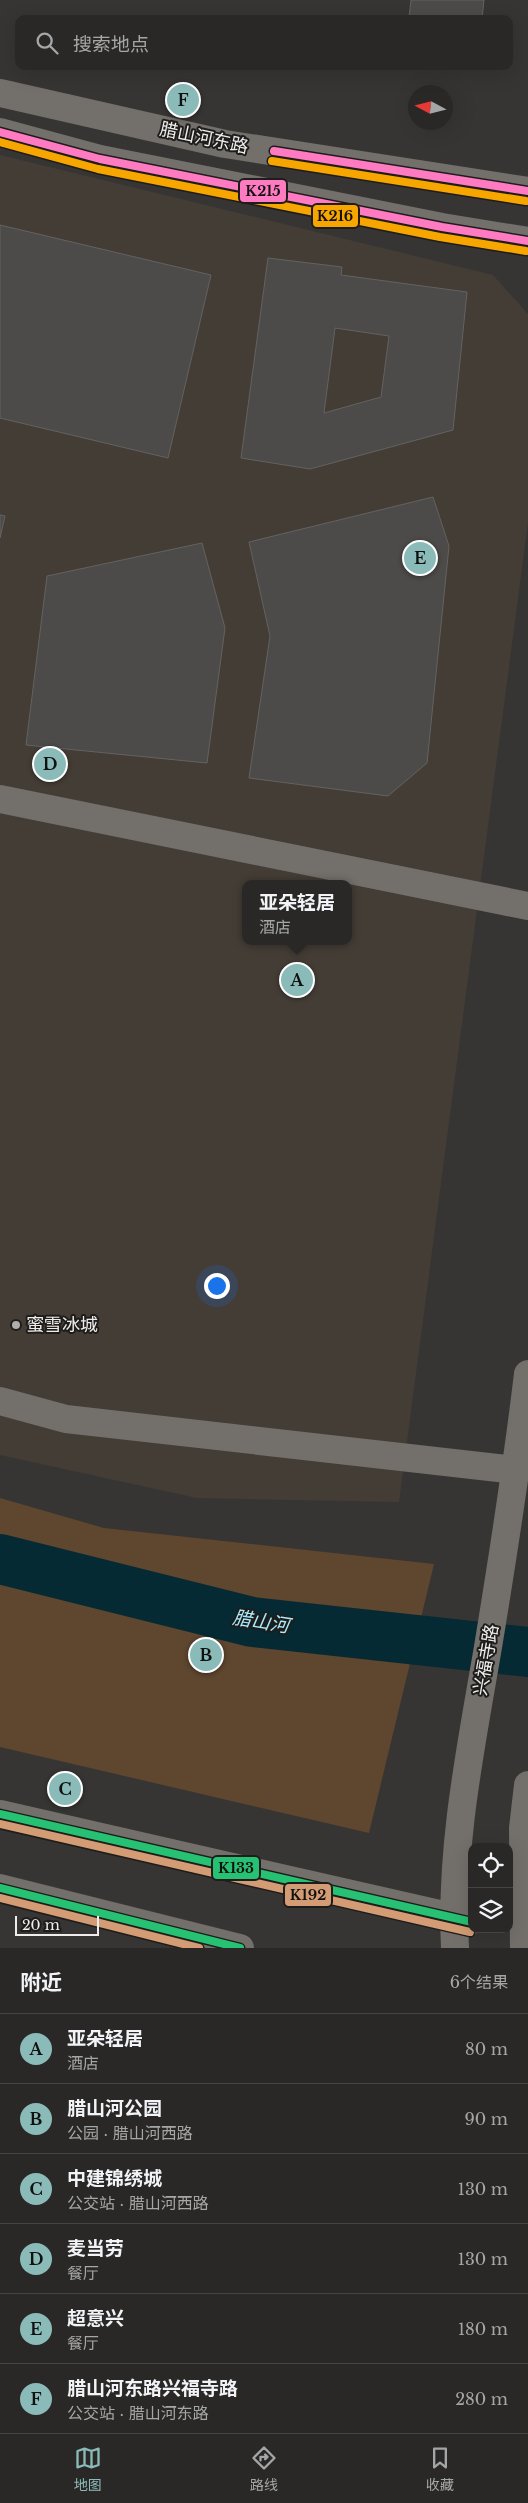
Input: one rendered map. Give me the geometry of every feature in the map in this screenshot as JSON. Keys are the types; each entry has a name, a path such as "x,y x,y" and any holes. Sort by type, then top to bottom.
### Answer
{"main road":[{"name":"腊山河东路","path":"0,93 225,144 528,192"},
{"path":"0,132 100,159 442,227 528,241"},
{"path":"0,799 528,906"},
{"name":"兴福寺路","path":"455,1948 462,1920 460,1805 511,1515 528,1374"},
{"path":"0,1401 66,1419 516,1470"},
{"path":"521,1937 523,1828 528,1785"},
{"path":"0,1814 462,1920"},
{"path":"0,1888 240,1948"}],"shaded area":[{"path":"0,155 493,275 528,314 528,522 399,1502 197,1498 0,1455"},
{"path":"0,1498 104,1528 434,1564 369,1833 0,1747"}],"building":[{"path":"411,0 484,0 482,15 409,15"},
{"path":"0,225 211,275 168,458 0,418"},
{"path":"268,258 342,267 341,275 467,292 453,430 310,469 241,458","holes":["335,328 389,336 381,397 324,413"]},
{"path":"433,497 449,546 427,763 388,796 249,778 270,636 249,542"},
{"path":"0,515 5,516 0,538"},
{"path":"202,543 225,628 207,763 26,745 47,576"}],"waterway":[{"name":"腊山河","path":"0,1559 252,1622 528,1652"}],"transit line":[{"name":"K215","path":"0,132 100,159 442,227 528,241"},
{"name":"K216","path":"0,142 98,169 440,237 526,251"},
{"name":"K215","path":"274,151 528,191"},
{"name":"K216","path":"272,161 526,201"},
{"name":"K133","path":"0,1814 468,1921"},
{"name":"K192","path":"0,1824 468,1932"},
{"name":"K133","path":"0,1888 240,1948"},
{"name":"K192","path":"0,1898 199,1948"}],"place":[{"name":"腊山河东路兴福寺路","path":"183,100"},
{"name":"超意兴","path":"420,558"},
{"name":"麦当劳","path":"50,764"},
{"name":"亚朵轻居","path":"297,980"},
{"name":"蜜雪冰城","path":"16,1325"},
{"name":"腊山河公园","path":"206,1655"},
{"name":"中建锦绣城","path":"65,1789"}]}
